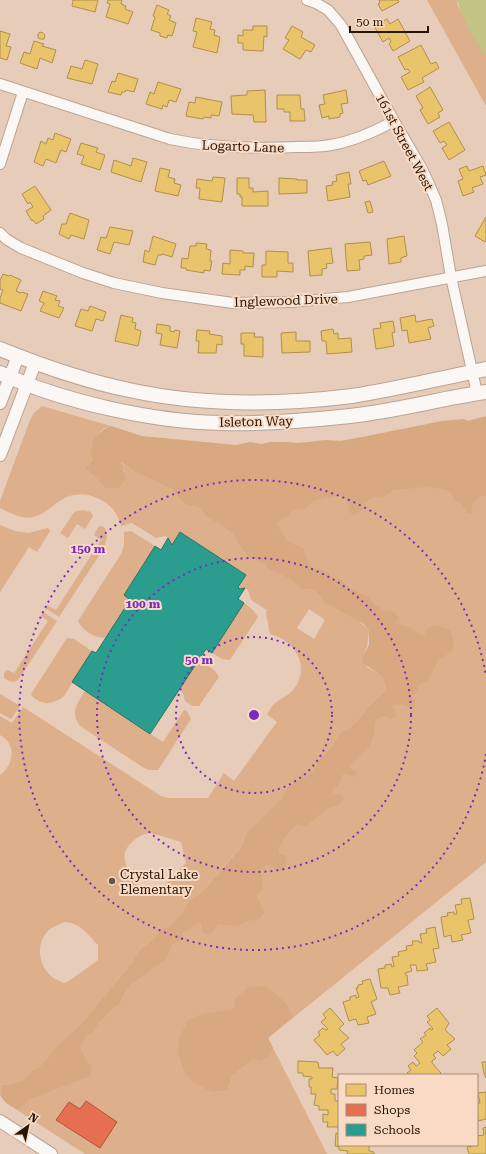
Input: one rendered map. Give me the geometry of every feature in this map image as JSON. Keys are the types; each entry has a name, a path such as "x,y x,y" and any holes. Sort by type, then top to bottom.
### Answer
{"main road":[{"name":"Isleton Way","path":"0,349 73,376 130,390 162,396 215,401 280,402 330,398 378,391 486,369"},
{"name":"Isleton Way","path":"5,375 27,384 83,401 144,415 223,423 341,417 481,393"}],"street":[{"name":"161st Street West","path":"314,1 328,10 341,25 421,167 436,200 448,254 451,278 472,372 481,393"},
{"name":"Logarto Lane","path":"0,84 170,139 226,148 330,146 371,133 394,121"},
{"path":"0,164 24,92"},
{"name":"Inglewood Drive","path":"0,233 6,239 21,248 83,273 114,283 162,293 233,303 291,302 348,297 486,270"},
{"path":"0,403 5,375 18,356"},
{"path":"0,455 36,363"},
{"path":"0,1121 50,1154"}],"shaded area":[{"path":"427,0 458,0 457,4 486,56 486,106"},
{"path":"458,0 486,0 486,56 465,20"},
{"path":"42,406 111,426 101,431 91,445 94,476 100,480 105,488 125,472 120,462 135,472 172,489 184,504 199,508 209,519 221,525 233,534 247,556 264,564 269,570 290,579 301,589 313,590 326,601 363,625 369,631 364,654 367,667 380,675 386,685 384,692 367,708 357,721 348,729 340,732 333,745 320,758 313,772 287,787 282,798 247,832 241,847 205,889 188,902 182,913 171,925 160,930 155,937 139,951 130,965 81,1024 58,1045 40,1066 31,1071 24,1080 3,1085 0,1094 0,775 8,766 12,755 9,744 0,735 0,716 12,723 23,707 161,796 168,798 208,798 224,773 234,781 277,722 267,714 271,707 294,689 301,672 298,655 293,648 279,637 270,634 266,613 267,610 251,600 248,590 245,588 240,589 238,587 246,575 181,532 172,545 165,536 156,538 132,523 121,526 116,513 103,501 92,496 79,494 67,497 42,514 29,518 20,517 0,508 0,501 30,420 34,413","holes":["309,609 325,620 314,639 297,628","144,834 155,834 181,842 186,863 161,889 147,890 135,883 128,873 125,852 131,842","64,922 75,924 87,933 98,945 98,960 64,983 58,981 50,975 41,958 40,946 42,940 45,934 52,928"]},
{"path":"486,416 486,862 268,1038 327,1154 85,1154 14,1108 433,654 155,472 238,446 306,446 460,423"},
{"path":"486,417 486,496 479,497 473,503 472,513 467,513 450,492 443,489 426,487 393,490 385,496 375,497 363,504 361,510 353,516 349,510 348,501 340,495 313,501 306,508 293,510 289,513 289,516 278,521 276,525 288,541 304,549 313,570 317,568 328,573 333,581 340,579 350,589 368,597 376,606 386,611 395,612 399,619 395,623 411,628 424,636 427,629 434,625 448,629 451,632 454,641 452,651 438,661 429,680 420,684 417,691 410,696 415,702 415,707 412,709 402,704 392,706 396,712 396,716 392,719 382,716 376,720 371,744 350,767 357,773 355,777 343,774 339,784 332,791 335,794 342,795 344,800 336,806 327,809 306,826 297,824 288,833 281,843 278,851 280,855 284,854 286,860 285,866 280,871 266,865 261,868 263,890 256,895 264,913 259,919 248,921 237,926 218,924 212,933 206,935 203,932 201,923 197,923 182,933 181,940 172,944 165,960 131,984 124,993 120,1003 111,1009 99,1022 94,1031 88,1035 81,1044 81,1051 92,1068 90,1076 28,1100 18,1109 10,1106 0,1095 2,1085 12,1084 24,1080 31,1071 40,1066 58,1045 81,1024 130,965 139,951 155,937 160,930 171,925 182,913 188,902 205,889 241,847 247,832 282,798 287,787 313,772 320,758 333,745 340,732 348,729 357,721 367,708 384,692 386,685 380,675 362,662 369,645 369,631 364,624 327,604 313,590 301,589 290,579 269,570 264,564 247,556 233,534 221,525 209,519 199,508 184,504 172,489 135,472 121,462 126,478 119,488 105,488 86,468 92,461 91,448 97,436 111,426 142,436 236,445 250,442 262,444 270,442 298,443 325,440 342,441 442,421 464,419 468,421"},
{"path":"83,510 91,512 93,516 85,529 77,524 68,538 60,533 76,511"},
{"path":"0,525 15,531 28,533 48,528 50,531 37,552 29,547 0,592"},
{"path":"102,526 105,528 107,537 104,548 59,617 45,608 47,605 56,610 101,540 94,535 98,527"},
{"path":"131,531 155,546 124,595 130,600 106,638 97,637 86,631 78,621 121,554 124,545 124,532"},
{"path":"244,603 253,610 258,617 230,660 222,659 212,653"},
{"path":"43,612 57,621 18,680 11,682 4,678 4,673 7,670 14,673 48,621 41,616"},
{"path":"67,638 74,639 92,651 64,696 56,701 47,703 38,701 31,694"},
{"path":"197,663 210,667 219,677 199,706 192,706 185,701 183,693 179,690"},
{"path":"85,691 163,742 184,710 187,711 191,719 158,770 149,770 80,726 75,717 75,712 77,704"},
{"path":"0,694 20,706 11,719 0,713"},
{"path":"264,986 282,999 293,1017 268,1038 273,1048 267,1057 260,1061 253,1059 232,1075 227,1090 212,1092 191,1081 183,1069 178,1051 179,1039 188,1020 202,1014 231,1010 235,1006 235,999 249,987"}],"building: Homes":[{"path":"73,0 98,0 95,12 72,6"},
{"path":"108,0 122,0 121,4 126,6 125,9 133,12 128,24 106,17 110,4 107,3"},
{"path":"379,0 398,0 399,2 382,11 378,4 380,3"},
{"path":"157,5 169,10 167,14 171,16 169,20 176,23 172,36 168,35 167,38 160,36 160,33 151,30 155,17 153,16"},
{"path":"196,18 212,22 210,29 215,30 214,35 220,37 217,53 193,47 197,32 193,31"},
{"path":"387,19 390,24 398,19 410,41 393,51 389,44 391,42 389,38 383,42 374,26"},
{"path":"253,26 267,26 267,37 264,36 263,51 243,50 243,43 238,43 238,35 243,36 243,30 253,30"},
{"path":"292,26 303,32 301,37 315,45 311,52 306,50 300,59 283,49 289,40 285,38"},
{"path":"0,31 10,34 6,46 11,47 7,60 0,58"},
{"path":"40,32 45,35 44,39 38,38 38,34"},
{"path":"34,41 44,44 42,46 56,50 52,63 40,58 37,69 20,63 24,52 30,54"},
{"path":"421,45 431,64 436,62 439,68 422,78 424,82 408,90 401,77 410,72 408,69 405,70 398,57"},
{"path":"85,60 98,64 92,84 67,78 71,66 82,69"},
{"path":"118,73 138,79 134,92 126,90 125,92 122,92 121,95 108,92 112,81 115,82"},
{"path":"158,82 181,89 176,102 169,100 167,107 163,105 162,109 146,104 150,92 154,94"},
{"path":"430,87 443,110 438,113 440,117 428,124 420,110 423,108 416,96"},
{"path":"265,90 266,122 254,122 253,115 232,114 231,96 247,95 247,91"},
{"path":"346,90 348,103 341,104 343,113 340,114 340,117 329,119 329,116 322,118 319,105 325,104 323,95"},
{"path":"277,95 300,95 301,109 304,109 305,121 290,121 290,112 284,112 284,109 277,109"},
{"path":"196,97 222,102 219,116 211,115 211,118 204,117 203,119 186,116 189,102 195,103"},
{"path":"449,122 465,150 449,160 442,148 447,145 444,141 440,143 433,131"},
{"path":"55,133 71,139 66,152 61,150 56,163 46,159 43,166 34,162 41,141 46,144 48,138 53,140"},
{"path":"81,143 98,148 96,152 105,155 100,170 81,164 84,156 77,154"},
{"path":"133,158 147,162 141,182 111,172 114,160 131,166"},
{"path":"384,161 391,176 368,185 366,180 363,181 359,171"},
{"path":"467,166 469,171 483,166 486,175 480,177 483,184 472,188 474,192 463,196 458,181 463,179 459,169"},
{"path":"160,168 170,170 168,177 175,179 174,183 181,185 178,196 155,191"},
{"path":"349,172 351,184 348,184 350,197 328,201 326,186 333,185 332,182 337,181 336,175"},
{"path":"213,177 225,178 222,202 199,199 200,188 196,188 197,179 212,181"},
{"path":"237,178 249,178 249,188 253,188 253,192 268,191 268,206 242,206 242,197 240,197 240,194 237,194"},
{"path":"279,178 307,180 307,193 279,194"},
{"path":"35,186 51,210 43,216 44,219 36,224 33,220 32,221 26,211 33,207 30,202 28,204 22,194"},
{"path":"370,201 373,212 368,213 365,202"},
{"path":"70,213 89,220 84,239 71,235 69,239 59,234 62,224 66,224"},
{"path":"486,217 486,240 485,242 475,236"},
{"path":"110,227 133,231 129,245 114,242 110,254 97,250 101,237 106,238"},
{"path":"153,236 176,244 172,257 162,254 158,255 155,265 143,262 145,250 149,252"},
{"path":"404,236 407,256 401,258 401,262 389,264 387,239"},
{"path":"370,242 372,255 364,256 364,259 359,260 360,270 347,271 345,244"},
{"path":"196,243 207,244 206,249 211,250 210,261 212,261 210,271 204,270 204,273 181,268 182,258 188,259 190,246 196,246"},
{"path":"331,248 333,263 326,264 327,268 322,269 322,275 310,276 308,251"},
{"path":"230,250 243,251 243,253 254,253 253,267 245,266 245,270 240,270 240,275 222,274 223,263 230,264"},
{"path":"266,251 288,252 288,263 293,263 293,272 277,271 277,277 262,277 262,265 266,265"},
{"path":"3,274 10,275 21,280 16,291 28,294 21,311 0,303 3,290 0,289 0,281"},
{"path":"43,291 57,296 55,300 60,301 58,306 64,308 59,318 40,311 44,303 39,301"},
{"path":"90,306 106,312 103,321 96,319 92,331 75,326 81,309 88,311"},
{"path":"121,315 133,318 132,322 136,323 135,329 141,331 138,346 115,341"},
{"path":"415,315 416,322 432,319 434,326 428,328 431,339 409,343 407,330 402,331 400,318"},
{"path":"393,321 395,332 392,333 394,346 376,349 373,329 381,328 380,323"},
{"path":"157,324 170,326 170,331 180,331 177,348 160,345 162,334 156,333"},
{"path":"333,329 334,334 338,333 338,339 351,338 352,352 327,354 326,341 322,341 321,331"},
{"path":"197,330 210,331 209,334 222,336 222,345 217,344 216,353 198,353 199,341 196,341"},
{"path":"296,332 296,341 310,341 310,352 282,353 281,333"},
{"path":"241,333 255,333 254,337 263,337 263,357 244,356 244,344 241,344"},
{"path":"470,898 474,919 468,920 471,933 461,935 463,940 452,942 451,935 444,937 441,917 448,916 447,913 454,912 454,914 457,914 455,905 462,904 461,899"},
{"path":"435,927 439,948 433,949 436,962 426,964 428,970 417,971 416,965 410,965 412,971 405,973 407,975 408,985 398,987 400,993 390,995 388,988 381,988 378,969 385,968 385,965 391,964 392,967 394,966 392,957 399,956 398,952 407,950 406,946 413,945 412,941 419,941 422,943 420,934 427,933 426,929"},
{"path":"370,979 377,999 371,1002 376,1014 367,1017 369,1023 358,1025 356,1019 349,1021 343,1002 350,1000 350,997 356,995 356,998 359,997 356,988 358,988 358,985 363,984 362,981"},
{"path":"330,1008 344,1024 339,1029 349,1038 341,1044 345,1049 337,1056 333,1051 327,1055 314,1040 320,1035 318,1032 323,1028 326,1030 328,1029 321,1022 326,1018 323,1014"},
{"path":"437,1008 449,1023 445,1030 455,1039 447,1045 451,1049 443,1056 438,1051 433,1055 436,1058 432,1061 432,1063 441,1073 440,1074 408,1074 407,1073 411,1070 408,1066 413,1062 416,1066 420,1063 414,1056 417,1053 414,1050 423,1042 420,1039 426,1035 424,1033 430,1028 431,1030 433,1029 427,1022 430,1020 427,1016"},
{"path":"298,1061 318,1062 319,1068 333,1068 332,1077 338,1078 337,1089 331,1089 331,1094 335,1094 335,1101 338,1101 338,1127 327,1127 328,1122 323,1122 323,1114 328,1115 328,1110 319,1110 319,1106 314,1105 316,1094 311,1094 311,1087 309,1087 309,1079 312,1079 312,1077 303,1076 303,1073 298,1073"},
{"path":"482,1062 486,1062 486,1078 484,1073"},
{"path":"486,1092 486,1119 478,1121 478,1103 480,1103 478,1093"},
{"path":"486,1127 486,1154 469,1154 467,1147 478,1146 478,1136 484,1135 483,1128"},
{"path":"336,1133 338,1134 338,1146 369,1146 369,1151 374,1152 374,1154 347,1154 348,1151 339,1150 339,1147 335,1146"}],"building: Shops":[{"path":"86,1101 117,1122 100,1148 56,1120 69,1102 80,1109"}],"building: Schools":[{"path":"180,532 246,575 238,587 240,589 245,588 238,599 244,603 212,653 206,649 150,734 72,682 92,651 96,653 130,600 124,595 155,546 161,550 168,538 172,545"}],"place":[{"name":"Crystal Lake Elementary","path":"112,881"}]}
